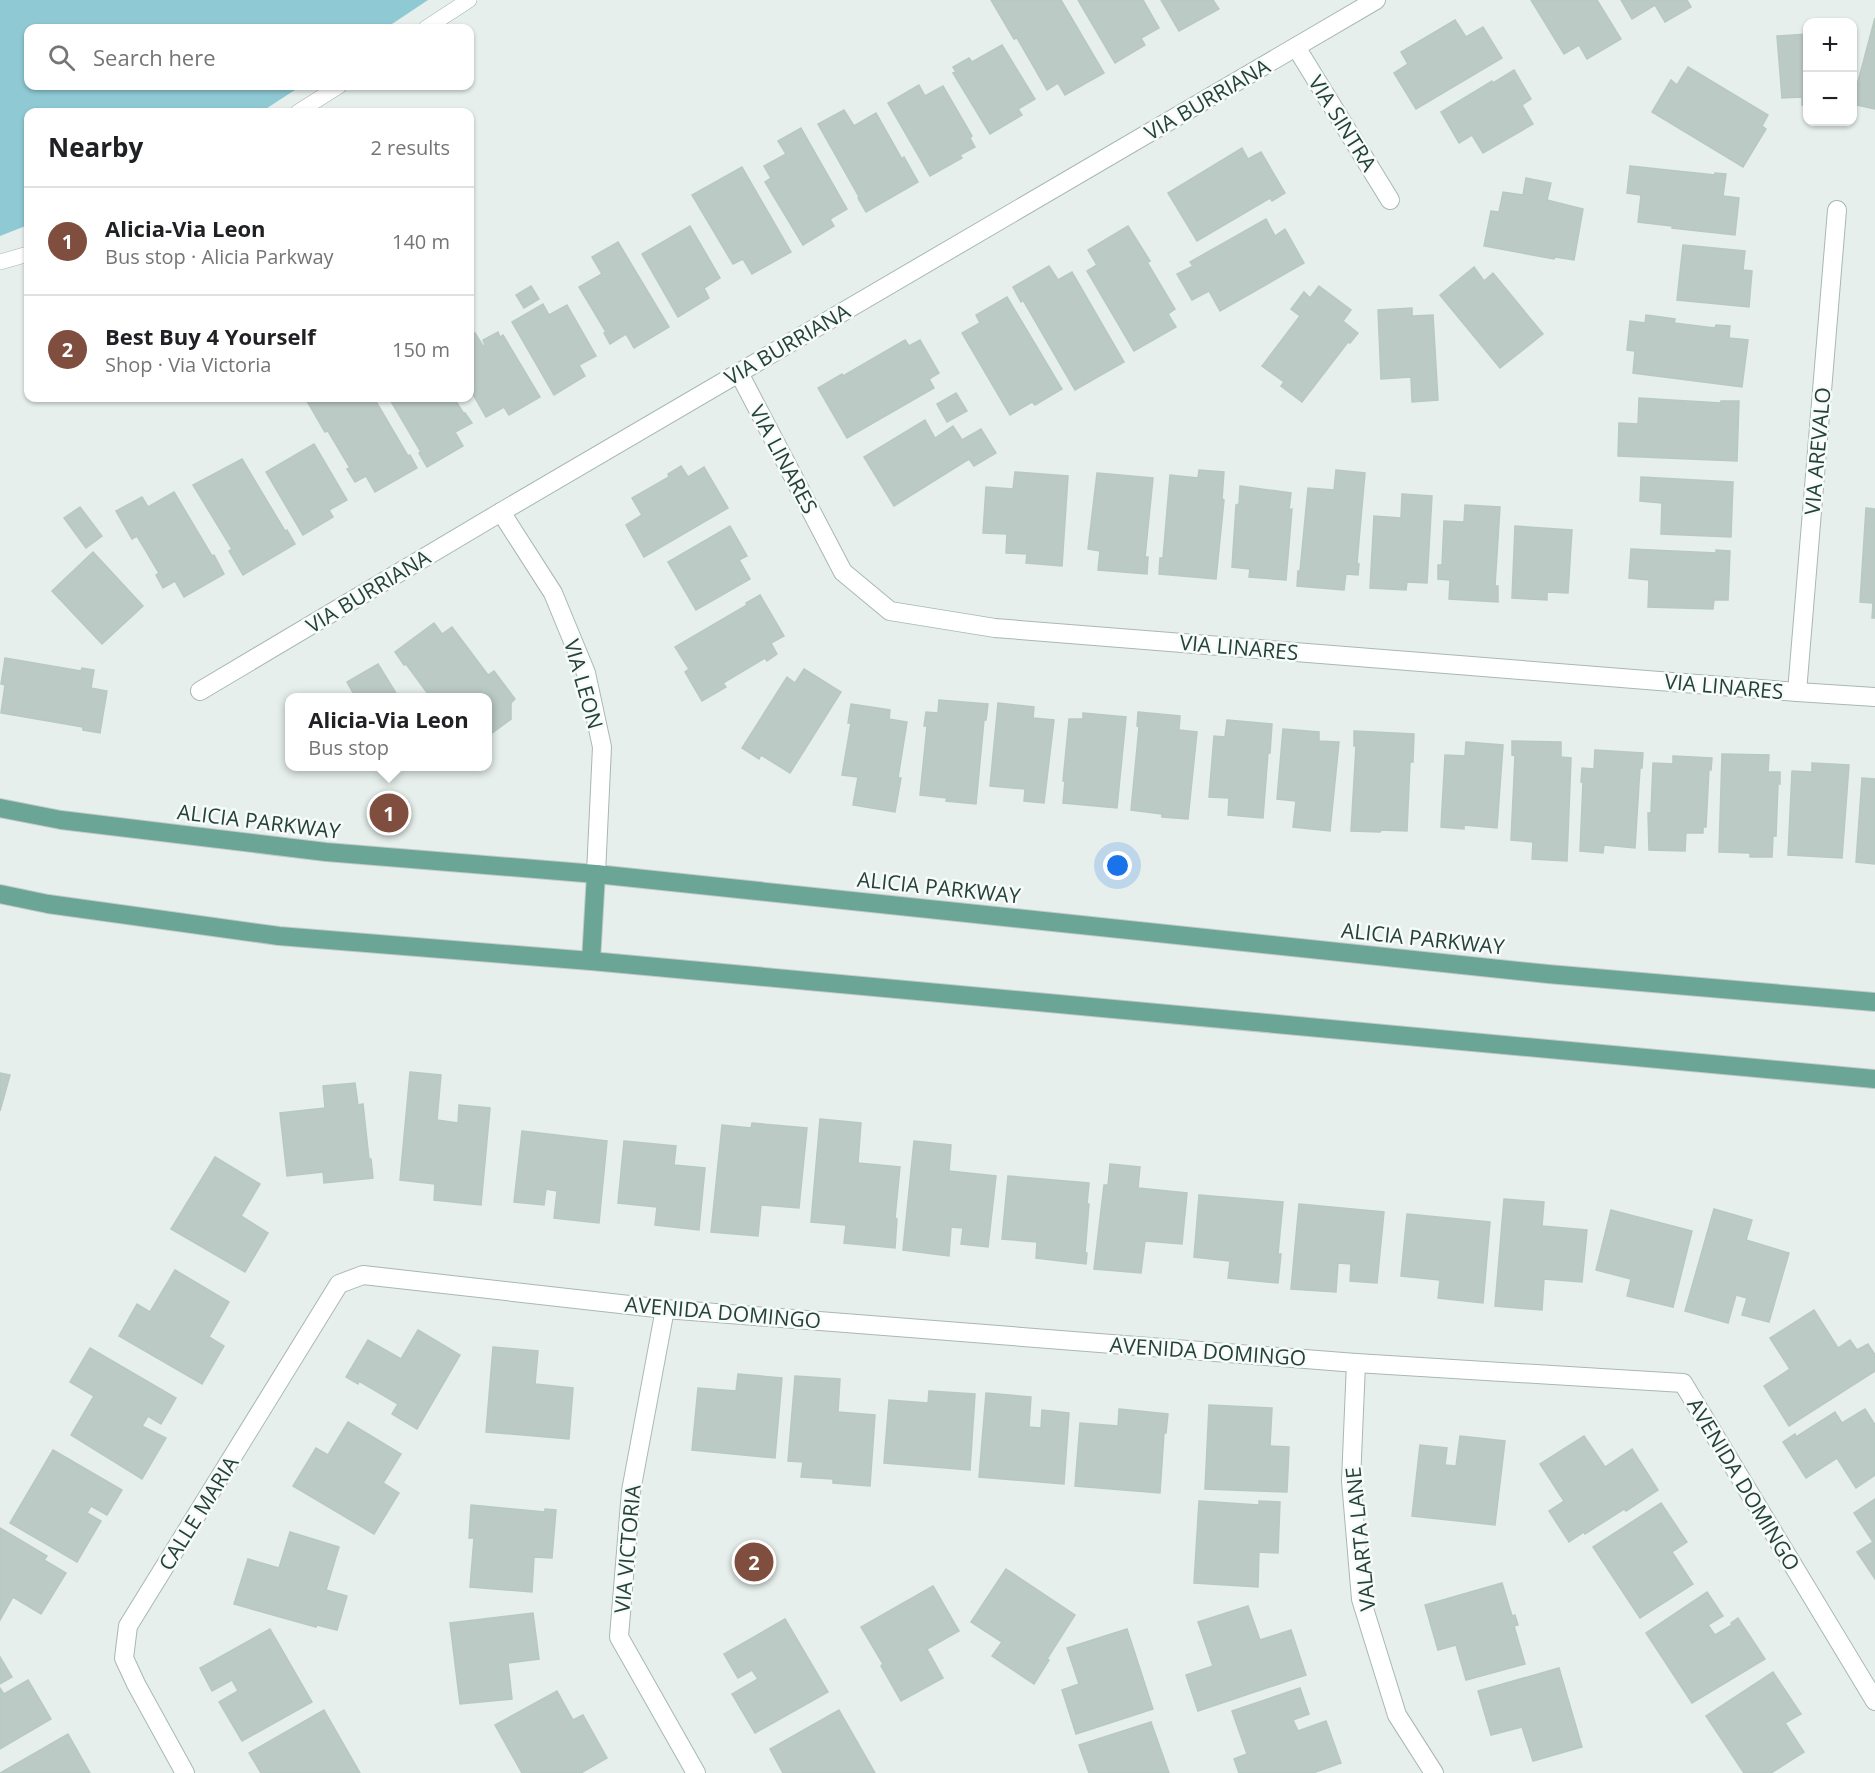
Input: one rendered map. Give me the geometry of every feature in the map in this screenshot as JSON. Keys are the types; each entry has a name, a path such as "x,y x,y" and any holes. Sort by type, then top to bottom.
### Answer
{"main road":[{"name":"ALICIA PARKWAY","path":"0,808 61,820 326,852 596,874 1548,974 1875,1002"},
{"path":"591,962 596,874"},
{"path":"0,894 48,904 279,936 591,962 1875,1079"}],"street":[{"name":"VIA BURRIANA","path":"200,692 501,512 1376,0"},
{"name":"VIA SINTRA","path":"1296,47 1390,200"},
{"name":"VIA AREVALO","path":"1797,692 1837,210"},
{"name":"VIA LINARES","path":"739,372 843,572 890,611 995,628 1875,697"},
{"name":"VIA LEON","path":"501,512 554,593 586,673 602,747 596,874"},
{"name":"AVENIDA DOMINGO","path":"363,1275 666,1309 1356,1363 1683,1383 1875,1701"},
{"name":"CALLE MARIA","path":"185,1773 124,1658 128,1626 339,1284 363,1275"},
{"name":"VIA VICTORIA","path":"666,1309 631,1491 619,1637 696,1773"},
{"name":"VALARTA LANE","path":"1356,1363 1351,1481 1361,1599 1397,1715 1434,1773"}],"lane":[{"path":"432,24 469,0"},
{"path":"304,108 333,90"},
{"path":"0,262 24,255"}],"water":[{"path":"0,0 428,0 392,24 24,24 24,90 295,90 267,108 24,108 24,227 0,236"}],"building":[{"path":"991,0 1061,0 1104,73 1065,95 1058,83 1047,90 1017,38 1014,39"},
{"path":"1078,0 1143,0 1159,28 1141,38 1145,45 1115,63"},
{"path":"1161,0 1213,0 1219,9 1179,31"},
{"path":"1531,0 1597,0 1621,39 1587,59 1579,45 1564,54"},
{"path":"1621,0 1687,0 1691,7 1665,22 1655,5 1632,19"},
{"path":"1875,18 1875,109 1857,105 1857,85"},
{"path":"1455,20 1466,37 1483,27 1502,58 1416,109 1394,73 1408,64 1401,52"},
{"path":"1803,34 1803,105 1802,97 1782,98 1777,36"},
{"path":"1002,45 1035,99 1018,109 1022,115 990,134 953,73 956,72 953,67 969,58 972,62"},
{"path":"1688,67 1768,115 1762,126 1766,129 1743,167 1652,112 1671,80 1677,85"},
{"path":"1514,70 1531,99 1522,105 1533,124 1483,153 1472,135 1459,143 1441,112"},
{"path":"919,85 925,96 943,86 972,136 970,138 975,147 960,155 962,158 930,176 888,103"},
{"path":"844,110 854,126 876,113 918,182 866,212 818,124"},
{"path":"801,128 847,209 830,219 834,226 803,245 765,182 771,178 764,166 786,154 778,141"},
{"path":"1242,148 1248,159 1261,152 1285,193 1272,201 1270,198 1197,241 1168,193"},
{"path":"1630,166 1715,175 1715,173 1726,174 1723,196 1739,198 1735,235 1638,222 1641,195 1627,193"},
{"path":"742,167 791,252 752,274 743,259 733,264 692,195"},
{"path":"1526,178 1551,183 1547,200 1583,209 1574,260 1555,257 1554,259 1484,246 1491,211 1499,212 1503,192 1523,195"},
{"path":"1266,219 1275,236 1285,229 1304,263 1220,311 1209,291 1192,300 1177,274 1193,266 1190,262"},
{"path":"690,226 720,278 704,288 709,298 678,317 642,254"},
{"path":"1128,226 1150,261 1147,262 1175,309 1168,314 1176,327 1134,351 1087,271 1097,265 1088,250"},
{"path":"618,242 669,327 634,348 626,334 610,344 604,333 606,332 579,287 602,274 592,257"},
{"path":"1683,245 1745,251 1743,270 1752,271 1749,307 1677,300"},
{"path":"1049,266 1058,280 1072,272 1124,362 1075,390 1023,300 1021,302 1013,287"},
{"path":"1474,267 1484,281 1493,273 1543,334 1500,368 1440,295"},
{"path":"531,286 539,299 524,308 516,295"},
{"path":"1319,286 1351,310 1343,321 1358,333 1350,343 1348,342 1302,402 1281,386 1284,382 1262,366 1300,316 1291,309 1304,292 1310,298"},
{"path":"1007,297 1062,389 1035,405 1032,402 1010,415 962,333 980,323 976,315"},
{"path":"543,304 549,315 567,305 596,356 579,365 585,376 554,395 512,322"},
{"path":"1412,308 1412,316 1433,315 1438,400 1412,402 1411,377 1381,379 1378,310"},
{"path":"1646,315 1675,319 1674,323 1715,328 1716,325 1730,326 1729,338 1748,340 1742,387 1633,373 1635,351 1627,350 1630,321 1645,323"},
{"path":"498,332 500,337 503,335 540,397 509,415 504,407 486,417 474,396 474,334 483,346 485,345 483,340"},
{"path":"905,340 909,346 920,340 939,373 929,379 934,388 847,438 818,388"},
{"path":"956,393 967,411 947,422 937,404"},
{"path":"1639,398 1721,403 1721,401 1739,401 1737,461 1618,456 1619,423 1638,424"},
{"path":"308,402 376,402 417,468 375,492 366,476 355,482 347,469 350,468 328,431 325,432"},
{"path":"391,402 456,402 472,423 455,432 463,446 427,467 419,453 421,452"},
{"path":"925,420 935,438 953,426 962,440 981,429 996,453 974,466 969,459 894,506 864,457"},
{"path":"314,444 347,500 329,510 333,517 303,535 266,472"},
{"path":"242,459 295,544 243,575 229,551 232,549 193,485"},
{"path":"681,466 688,477 704,467 728,508 644,557 626,525 642,515 632,498 669,477 668,474"},
{"path":"1199,470 1224,472 1222,499 1224,500 1216,579 1159,574 1160,558 1163,558 1170,475 1198,478"},
{"path":"1336,470 1365,473 1357,563 1359,564 1358,575 1346,574 1344,590 1297,586 1308,488 1334,490"},
{"path":"1015,472 1068,476 1062,566 1026,563 1027,554 1006,553 1007,534 983,533 986,487 1013,489"},
{"path":"1097,473 1153,478 1145,557 1148,557 1147,574 1098,570 1100,551 1088,549"},
{"path":"1641,477 1733,482 1731,537 1661,534 1662,503 1640,501"},
{"path":"1240,486 1291,493 1289,510 1292,509 1286,580 1249,577 1250,569 1232,567 1236,505 1239,504"},
{"path":"174,492 224,574 184,597 175,581 163,588 156,575 159,573 137,536 132,539 116,511 142,497 148,507"},
{"path":"1402,494 1432,496 1427,583 1407,582 1406,590 1370,588 1374,516 1401,518"},
{"path":"1465,505 1500,507 1495,586 1498,586 1498,602 1449,599 1450,580 1438,579 1438,565 1442,565 1444,521 1464,522"},
{"path":"80,507 102,536 86,548 64,518"},
{"path":"1866,508 1875,509 1875,618 1872,618 1873,603 1860,602"},
{"path":"730,526 747,556 739,560 750,579 696,610 668,562"},
{"path":"1515,526 1572,530 1568,593 1547,592 1547,600 1512,598"},
{"path":"1631,549 1716,553 1716,550 1730,551 1728,600 1714,600 1713,609 1648,607 1649,580 1629,578"},
{"path":"93,552 143,606 102,644 52,591"},
{"path":"760,595 784,636 771,643 777,654 767,661 765,658 723,683 726,687 702,701 685,672 689,669 675,647"},
{"path":"434,623 442,634 452,627 488,675 494,671 515,699 511,703 511,719 492,733 492,693 427,693 395,652"},
{"path":"5,658 81,671 82,668 94,670 91,688 107,691 100,733 83,730 83,727 1,713 5,685 1,684"},
{"path":"378,664 396,693 353,693 347,682"},
{"path":"804,669 841,692 790,773 761,755 759,759 742,748 787,677 795,683"},
{"path":"939,700 988,704 986,720 984,720 976,804 920,795 927,726 924,726 926,712 938,713"},
{"path":"998,703 1034,707 1033,718 1054,720 1044,803 1024,801 1025,789 990,786"},
{"path":"851,704 890,710 889,719 907,722 895,812 853,805 858,777 842,775 851,723 848,723"},
{"path":"1138,712 1180,716 1179,730 1197,732 1188,819 1162,817 1162,814 1131,810 1139,727 1137,726"},
{"path":"1083,713 1126,717 1117,808 1063,803 1069,719 1083,719"},
{"path":"1227,720 1272,724 1263,818 1228,815 1229,798 1209,797 1214,736 1225,737"},
{"path":"1283,729 1319,732 1319,741 1339,742 1330,831 1293,827 1296,801 1277,799"},
{"path":"1354,731 1414,734 1413,762 1410,762 1407,831 1351,831 1356,746 1354,746"},
{"path":"1512,741 1561,742 1561,757 1571,758 1567,861 1532,859 1533,842 1511,840 1515,756 1512,755"},
{"path":"1466,742 1503,745 1497,828 1464,825 1464,829 1441,827 1445,755 1465,756"},
{"path":"1595,750 1643,753 1635,848 1604,845 1603,853 1580,851 1582,768 1594,769"},
{"path":"1722,754 1769,755 1768,772 1780,772 1776,836 1773,836 1772,857 1750,857 1750,853 1719,852"},
{"path":"1673,756 1712,758 1711,770 1709,769 1706,827 1703,827 1703,833 1686,833 1685,851 1649,850 1648,813 1651,813 1653,763 1673,764"},
{"path":"1812,763 1849,765 1842,858 1788,855 1792,771 1812,772"},
{"path":"1862,778 1875,779 1875,864 1856,862"},
{"path":"410,1072 441,1075 437,1120 458,1123 459,1105 490,1108 481,1205 434,1200 435,1184 400,1180"},
{"path":"0,1073 10,1075 0,1111"},
{"path":"355,1083 358,1105 363,1104 373,1178 324,1183 323,1172 287,1176 280,1113 325,1108 323,1086"},
{"path":"820,1119 861,1123 858,1163 900,1167 895,1218 897,1219 895,1248 844,1243 846,1225 811,1222"},
{"path":"752,1123 807,1128 799,1208 761,1205 758,1236 711,1232 722,1125 751,1128"},
{"path":"522,1131 607,1141 599,1223 554,1218 557,1191 546,1189 544,1205 514,1202"},
{"path":"624,1141 676,1146 674,1165 705,1168 699,1230 655,1225 657,1207 618,1203"},
{"path":"914,1141 951,1145 949,1171 996,1176 988,1247 961,1244 963,1228 951,1227 949,1256 903,1250"},
{"path":"215,1157 260,1184 241,1216 268,1233 245,1272 171,1229"},
{"path":"1110,1164 1140,1167 1138,1188 1187,1193 1182,1244 1145,1241 1141,1273 1094,1269 1104,1185 1108,1185"},
{"path":"1008,1176 1089,1183 1086,1264 1036,1258 1037,1242 1002,1239"},
{"path":"1199,1195 1283,1202 1278,1283 1228,1278 1230,1261 1194,1257"},
{"path":"1504,1199 1544,1202 1542,1226 1587,1230 1582,1282 1544,1279 1542,1310 1495,1306"},
{"path":"1299,1204 1384,1212 1377,1283 1350,1281 1351,1264 1338,1263 1336,1292 1291,1289"},
{"path":"1714,1209 1752,1220 1746,1240 1789,1253 1769,1322 1742,1315 1747,1298 1736,1295 1728,1323 1685,1311"},
{"path":"1611,1210 1692,1231 1673,1307 1627,1296 1631,1279 1596,1270"},
{"path":"1407,1214 1490,1222 1483,1303 1438,1298 1440,1280 1401,1276"},
{"path":"175,1270 229,1302 209,1337 224,1346 202,1384 119,1336 137,1304 150,1312"},
{"path":"1814,1310 1838,1348 1850,1340 1857,1350 1868,1344 1875,1355 1875,1371 1789,1426 1764,1386 1790,1369 1770,1338"},
{"path":"418,1330 460,1355 417,1429 392,1414 398,1404 359,1381 358,1384 346,1377 368,1340 401,1359"},
{"path":"493,1347 538,1351 535,1384 573,1388 569,1439 486,1432"},
{"path":"90,1348 176,1398 161,1424 148,1416 142,1426 166,1438 142,1479 71,1435 94,1396 70,1382"},
{"path":"738,1374 782,1378 775,1458 692,1450 698,1388 736,1391"},
{"path":"795,1376 840,1379 838,1412 875,1415 870,1486 833,1483 833,1479 801,1477 803,1462 788,1461"},
{"path":"929,1391 975,1394 970,1470 884,1463 889,1400 928,1403"},
{"path":"986,1393 1031,1397 1029,1427 1041,1428 1042,1410 1069,1413 1064,1484 979,1477"},
{"path":"1209,1405 1272,1408 1270,1446 1289,1447 1287,1492 1205,1489"},
{"path":"1119,1409 1168,1414 1166,1433 1164,1433 1160,1493 1075,1486 1080,1423 1118,1426"},
{"path":"1865,1409 1875,1425 1875,1475 1856,1488 1837,1458 1806,1478 1783,1442 1795,1434 1796,1437 1835,1412 1842,1423"},
{"path":"348,1422 401,1454 383,1483 399,1493 374,1534 293,1486 316,1448 328,1455"},
{"path":"1460,1436 1505,1441 1495,1525 1412,1516 1420,1445 1447,1448 1445,1465 1456,1466"},
{"path":"1584,1436 1605,1467 1632,1449 1658,1490 1626,1511 1624,1509 1569,1542 1549,1511 1564,1501 1540,1464"},
{"path":"53,1450 122,1490 107,1515 91,1506 87,1513 101,1521 77,1562 10,1523"},
{"path":"1875,1499 1875,1579 1857,1552 1873,1542 1854,1513"},
{"path":"1199,1501 1259,1505 1259,1501 1280,1502 1278,1553 1259,1552 1258,1587 1194,1583"},
{"path":"1661,1503 1687,1542 1672,1552 1693,1584 1640,1618 1593,1547"},
{"path":"471,1505 545,1512 545,1509 556,1510 552,1558 534,1557 532,1592 470,1587 474,1538 469,1538"},
{"path":"0,1528 47,1556 44,1560 66,1573 41,1614 13,1597 0,1620"},
{"path":"290,1532 339,1547 326,1590 347,1596 337,1630 317,1625 316,1627 234,1604 248,1559 279,1568"},
{"path":"1006,1569 1075,1615 1034,1684 992,1656 1002,1642 971,1622"},
{"path":"1502,1583 1512,1616 1515,1615 1518,1625 1514,1626 1525,1664 1466,1680 1456,1645 1438,1650 1425,1605"},
{"path":"933,1586 959,1631 927,1649 943,1678 901,1701 861,1627"},
{"path":"1707,1592 1723,1616 1708,1625 1715,1635 1732,1625 1731,1623 1738,1618 1765,1659 1692,1703 1646,1633"},
{"path":"1248,1606 1260,1640 1291,1630 1306,1675 1198,1711 1186,1675 1213,1666 1198,1622"},
{"path":"533,1613 539,1659 508,1663 512,1699 460,1704 450,1623"},
{"path":"785,1619 828,1692 755,1733 732,1694 758,1679 752,1670 738,1678 724,1654"},
{"path":"270,1629 312,1702 242,1741 219,1702 238,1691 232,1680 212,1691 200,1668"},
{"path":"1127,1629 1153,1709 1076,1734 1062,1690 1079,1684 1067,1648"},
{"path":"0,1657 12,1677 0,1684"},
{"path":"1559,1668 1582,1747 1533,1761 1522,1727 1491,1735 1478,1691"},
{"path":"1773,1672 1801,1714 1785,1723 1804,1752 1771,1773 1744,1773 1706,1716"},
{"path":"28,1680 51,1719 0,1749 0,1688 4,1694"},
{"path":"1300,1688 1309,1714 1293,1720 1298,1731 1326,1721 1341,1763 1313,1773 1239,1773 1234,1759 1247,1754 1232,1711"},
{"path":"557,1691 573,1720 583,1715 607,1758 581,1773 522,1773 495,1725"},
{"path":"324,1710 360,1773 261,1773 249,1753"},
{"path":"839,1710 875,1773 783,1773 770,1749"},
{"path":"1151,1722 1169,1773 1089,1773 1079,1745"},
{"path":"68,1734 90,1773 0,1773"}],"place":[{"name":"Alicia-Via Leon","path":"389,813"},
{"name":"Best Buy 4 Yourself","path":"754,1562"}]}
